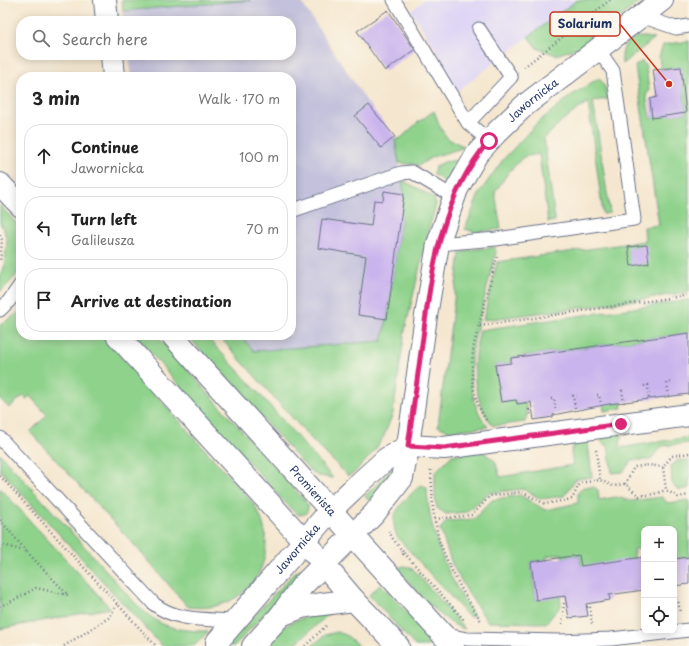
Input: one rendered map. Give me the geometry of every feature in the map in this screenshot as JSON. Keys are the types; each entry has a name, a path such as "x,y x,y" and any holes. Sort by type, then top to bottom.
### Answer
{"street":[{"path":"105,0 107,16"},
{"name":"Jawornicka","path":"253,646 281,615 302,586 374,514 402,478 438,244 457,189 477,154 524,106 662,0"},
{"path":"112,60 114,72"},
{"path":"0,184 16,201"},
{"path":"122,340 304,541 354,600 398,646"},
{"name":"Promienista","path":"176,340 453,646"},
{"path":"408,446 444,448 689,415"},
{"name":"Jawornicka","path":"217,646 217,642 234,621 330,511 386,459 408,446"},
{"path":"281,615 302,607 354,600"}],"lane":[{"path":"394,0 468,123 489,141"},
{"path":"641,16 676,28 689,26"},
{"path":"468,123 511,77 479,29"},
{"path":"438,244 496,239 634,219 613,71 598,49"},
{"path":"296,209 401,173 412,172 454,197"},
{"path":"10,304 16,293"},
{"path":"0,438 154,604 166,612 179,617 234,621"},
{"path":"435,626 452,636 467,639 519,643 561,638 611,639 689,630"}],"path":[{"path":"511,77 610,0"},
{"path":"0,235 2,240 0,261"},
{"path":"489,425 480,412 477,403 473,382 472,357 474,344 480,326 498,253 496,239"},
{"path":"480,326 689,295"},
{"path":"670,401 667,383 671,382"},
{"path":"594,428 600,480"},
{"path":"666,490 663,467 672,456 689,453"},
{"path":"625,484 634,467 649,465 663,467"},
{"path":"431,470 433,510 439,541 468,600 481,620 482,640"},
{"path":"0,476 156,646"},
{"path":"435,519 472,515 490,496 522,492 544,504 572,499 580,483 600,480 613,486 625,484"},
{"path":"625,484 639,496 654,494 666,490 678,497 689,495"},
{"path":"0,520 68,595 36,588 0,606"},
{"path":"0,544 28,552"},
{"path":"404,553 482,640"},
{"path":"677,600 680,618"},
{"path":"561,638 564,603 566,602"},
{"path":"64,646 110,617 117,604"},
{"path":"587,607 590,606 592,628"}],"shaded area":[{"path":"251,0 300,0 369,105 395,137 404,194 387,319 382,341 254,351 244,340 296,340 296,72 131,72 130,60 296,60 296,16 124,16 123,11"},
{"path":"424,0 577,0 456,92 436,49 411,11"}],"green space":[{"path":"122,0 251,0 123,11"},
{"path":"577,0 642,0 583,46 556,55 537,48 528,37"},
{"path":"645,37 654,39 622,64 622,53 626,43 632,38"},
{"path":"689,41 689,292 595,306 483,320 497,262 645,241 644,227 659,225 635,66 642,61 646,67 649,91 646,95 650,118 686,113 681,67 661,69 659,57 663,45"},
{"path":"599,78 604,85 608,99 593,101 610,213 603,214 588,102 563,120 544,139 555,221 548,222 539,154 523,157 508,173 495,192 501,229 475,232 465,229 480,192 502,161 537,123 572,95"},
{"path":"434,111 441,129 448,139 466,147 432,157 420,165 399,163 395,140 401,138 417,123"},
{"path":"459,160 446,183 433,174 435,167 444,162"},
{"path":"402,182 406,182 433,197 436,204 405,330 393,413 384,436 373,453 354,473 348,476 315,443 222,340 244,340 254,351 382,341 387,319 404,194"},
{"path":"0,205 16,223 16,275 0,292 0,276 5,262 7,241 0,223"},
{"path":"495,247 496,252 474,342 471,371 471,386 474,400 488,427 449,431 438,426 460,253 470,250"},
{"path":"689,300 689,333 511,358 511,363 495,365 501,402 516,400 517,404 526,403 527,415 525,422 493,426 486,415 480,403 477,392 474,368 480,330"},
{"path":"16,314 16,340 106,340 253,503 263,522 266,542 264,560 256,577 245,591 229,601 210,607 188,607 138,549 30,432 47,415 30,396 26,399 23,396 9,408 0,399 0,325"},
{"path":"139,340 160,340 304,500 308,507 305,514 299,515 291,509"},
{"path":"192,340 210,340 257,391 333,478 318,476 308,469"},
{"path":"618,381 622,408 604,411 600,383"},
{"path":"623,430 619,448 689,437 689,443 662,446 650,460 632,460 623,472 612,473 608,446 602,443 600,433"},
{"path":"587,435 592,477 576,479 564,496 541,499 523,489 489,493 466,512 446,514 437,508 435,498 435,472 452,455 482,451 495,461 500,477 573,465 571,454 573,446 577,441"},
{"path":"0,454 128,595 149,616 169,626 208,632 194,646 162,646 0,470"},
{"path":"689,460 689,488 679,490 672,484 671,466 677,461"},
{"path":"396,465 399,465 370,502 365,496"},
{"path":"422,485 427,488 436,539 448,571 474,616 469,617 397,537 394,522 395,513"},
{"path":"583,487 594,487 598,490 599,500 616,497 632,501 662,497 668,503 689,500 689,557 677,559 677,526 641,526 641,548 634,549 634,559 582,571 579,555 563,558 562,554 547,556 547,560 531,562 536,600 560,596 561,606 546,623 488,622 468,593 452,564 440,529 447,521 474,519 492,500 520,495 545,510 578,503 578,493"},
{"path":"0,488 83,578 110,608 0,629"},
{"path":"404,566 415,571 465,629 456,626 438,613 429,604 398,570 400,567"},
{"path":"301,569 304,570 303,573 234,646 229,646 236,635 294,573"},
{"path":"381,584 437,646 415,646 369,595"},
{"path":"331,612 293,646 270,646 274,637 287,625 304,618"},
{"path":"337,632 346,635 359,646 312,646 325,635"}],"building":[{"path":"388,10 415,50 385,71 357,31"},
{"path":"681,67 686,113 652,118 650,99 657,97 653,70"},
{"path":"369,105 395,137 381,148 355,116"},
{"path":"384,191 404,194 387,319 358,315 366,256 318,248 322,219 371,226 374,200 383,201"},
{"path":"647,245 649,263 631,266 628,247"},
{"path":"689,333 689,394 609,404 534,420 531,402 517,404 516,400 501,402 495,365 511,363 511,358"},
{"path":"579,555 581,566 641,557 641,590 609,595 610,600 586,604 588,616 569,618 565,596 536,600 531,562"},
{"path":"689,557 689,584 677,586 677,559"}],"place":[{"name":"Solarium","path":"669,84"}],"route":[{"path":"489,141 477,154 457,189 438,244 426,316 408,446 444,448 621,424"}]}
